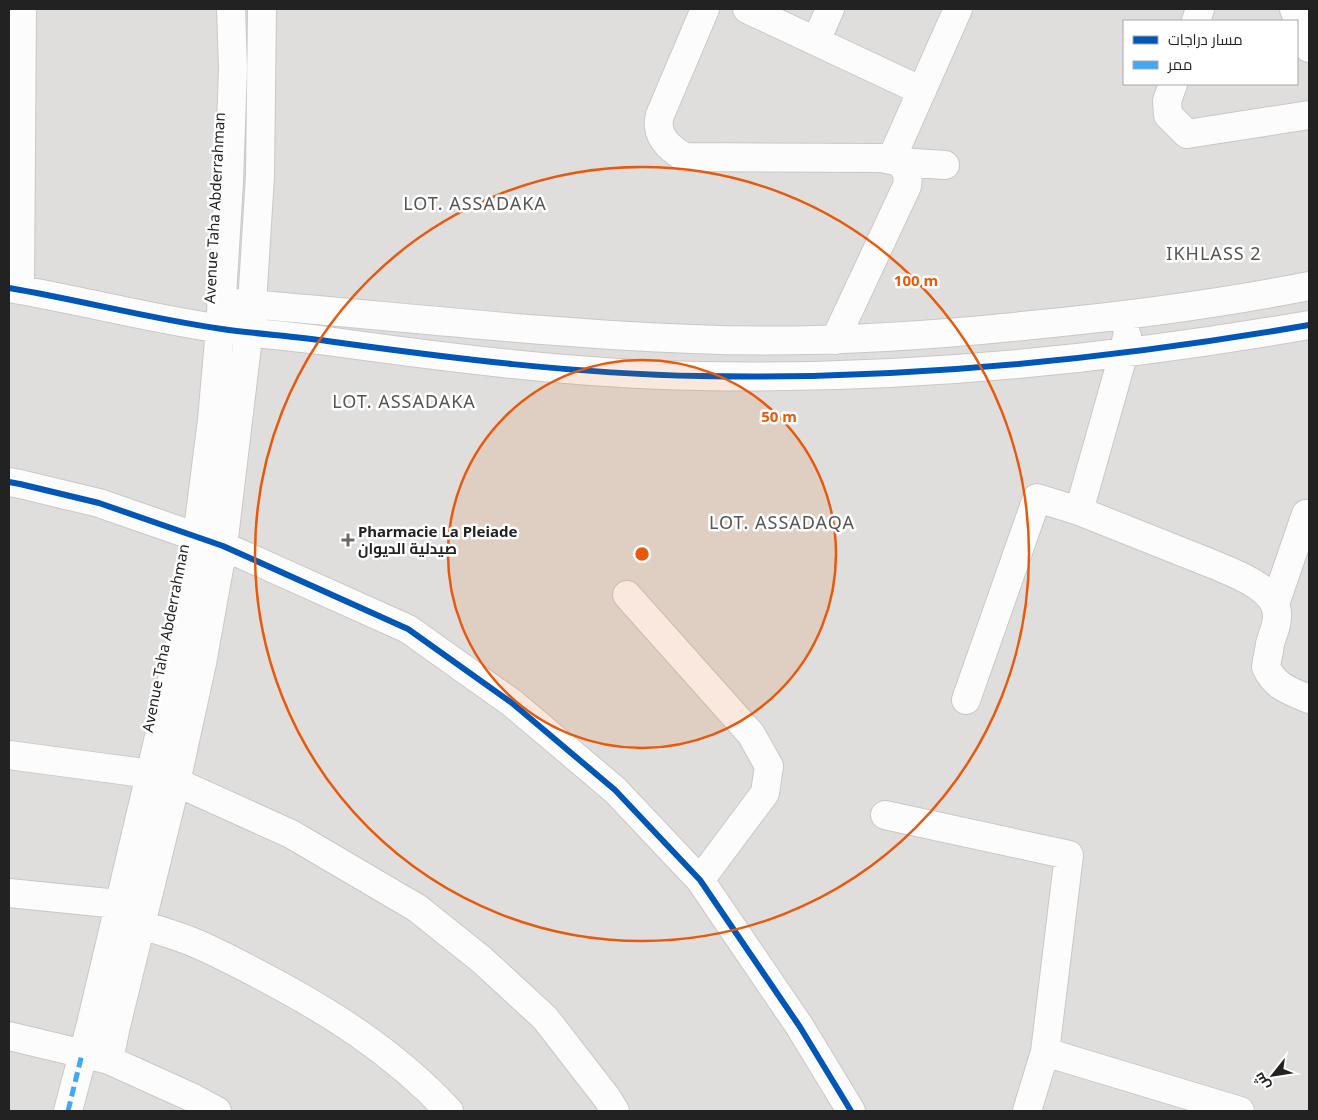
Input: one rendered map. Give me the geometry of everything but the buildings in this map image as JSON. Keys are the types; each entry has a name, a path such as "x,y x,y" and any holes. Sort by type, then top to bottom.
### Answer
{"street":[{"path":"22,9 14,289 220,329 521,365 698,376 821,376 959,369 1044,362 1214,341 1309,325"},
{"name":"Avenue Taha Abderrahman","path":"68,1111 91,1024 150,774 182,630 197,538 212,420 220,329 229,182 232,68 231,9"},
{"path":"110,1060 116,1026 176,782 202,663 224,546 252,304 260,176 262,9"},
{"path":"705,9 660,115 658,129 665,141 675,152 685,157 882,158 945,165"},
{"path":"747,9 922,91"},
{"path":"816,41 830,9"},
{"path":"896,161 922,91 958,9"},
{"path":"1294,9 1309,48"},
{"path":"1173,85 1167,101 1168,115 1187,134 1309,115"},
{"path":"835,340 907,186 908,174 896,161"},
{"path":"221,302 566,333 694,340 835,340 987,330 1130,315 1309,286"},
{"path":"1079,511 1124,352 1130,315"},
{"path":"9,482 99,504 224,546 408,629 512,703 614,790 700,880 800,1027 851,1111"},
{"path":"966,700 1037,498 1079,511 1235,573 1260,588 1275,604 1278,615 1266,667 1275,682 1309,699"},
{"path":"1275,604 1306,514"},
{"path":"627,595 751,734 769,766 765,793 700,880"},
{"path":"9,755 150,774 176,782 291,834 417,908 482,960 545,1018 615,1111"},
{"path":"885,815 1069,855 1045,1052 1027,1111"},
{"path":"9,893 118,904"},
{"path":"141,925 182,938 237,963 325,1011 387,1053 431,1092 449,1111"},
{"path":"9,1036 110,1060 217,1111"},
{"path":"1045,1052 1240,1111"}],"shaded area":[{"path":"9,9 1309,9 1309,1111 9,1111"}],"marked path":[{"path":"68,1111 82,1054"}],"cycle path":[{"path":"9,288 195,325 235,331 559,369 653,375 853,375 929,371 1082,358 1309,325"},
{"path":"9,482 99,503 223,546 408,629 512,703 615,790 700,880 800,1027 851,1111"}],"place":[{"name":"Pharmacie La Pleiade صيدلية الديوان","path":"348,540"}],"district":[{"name":"LOT. ASSADAKA","path":"475,203"},
{"name":"IKHLASS 2","path":"1214,253"},
{"name":"LOT. ASSADAKA","path":"404,401"},
{"name":"LOT. ASSADAQA","path":"782,522"}]}
